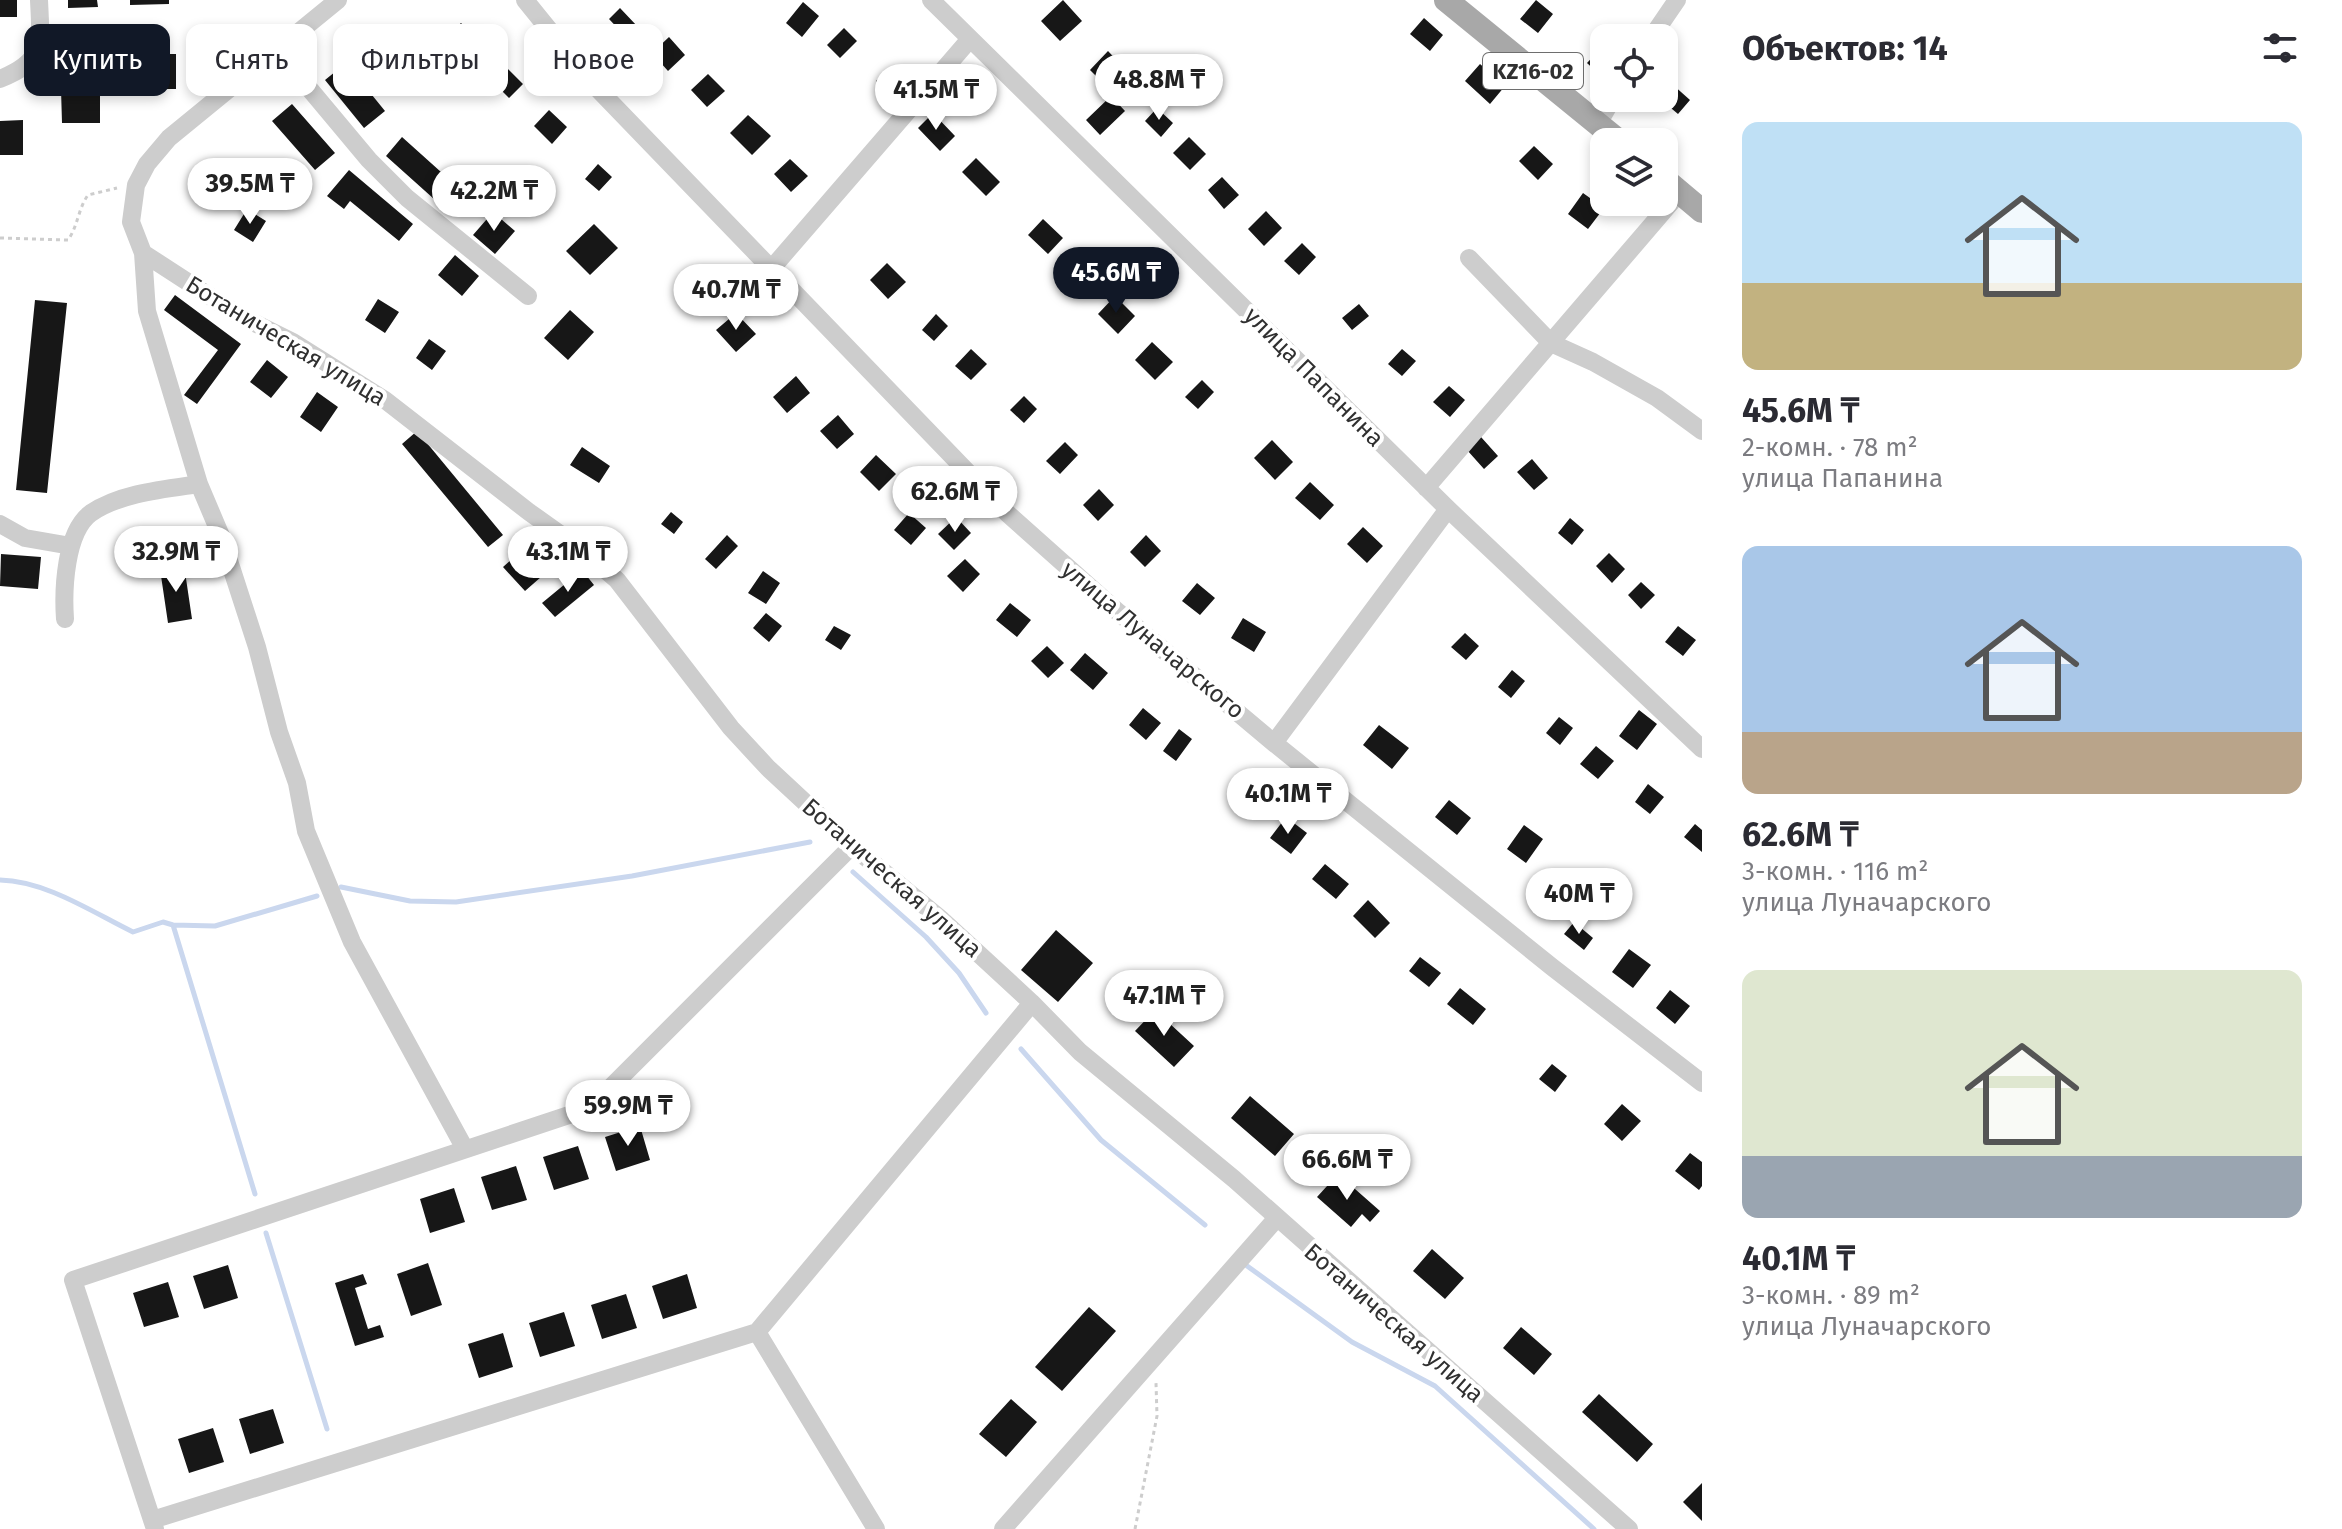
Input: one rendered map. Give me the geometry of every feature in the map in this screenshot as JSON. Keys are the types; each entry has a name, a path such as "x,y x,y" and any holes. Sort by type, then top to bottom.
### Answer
{"main road":[{"name":"KZ16-02","path":"1446,0 1603,128"},
{"path":"1678,191 1702,211"}],"street":[{"path":"0,79 32,62 41,41 39,0"},
{"path":"309,24 338,0"},
{"name":"улица Луначарского","path":"525,0 593,84 1008,514 1118,612 1274,743 1552,967 1702,1083"},
{"name":"улица Папанина","path":"931,0 1426,488 1702,749"},
{"path":"1661,24 1677,0"},
{"path":"772,268 970,39"},
{"path":"221,96 169,138 147,164 136,185 131,222 143,253 147,311 199,484 221,536 257,647 279,732 297,783 306,831 324,879 352,942 465,1149"},
{"path":"315,96 369,160 407,198 528,296"},
{"path":"1598,124 1605,112"},
{"path":"1426,488 1551,343 1649,216"},
{"name":"Ботаническая улица","path":"143,253 240,316 293,342 385,400 581,549 617,580 731,728 768,768 852,846 942,920 1080,1052 1234,1179 1629,1529"},
{"path":"1469,258 1551,343 1593,362 1657,398 1702,431"},
{"path":"65,619 63,595 71,546 88,515 110,503 199,484"},
{"path":"1274,743 1448,509"},
{"path":"0,524 25,538 71,546"},
{"path":"852,846 590,1108 73,1280 153,1525 757,1332 1032,1003"},
{"path":"1003,1529 1276,1219"},
{"path":"757,1332 876,1529"}],"path":[{"path":"0,238 68,240 75,230 80,206 88,195 136,185"},
{"path":"1135,1529 1157,1416 1155,1358"}],"building":[{"path":"0,0 17,0 17,17 0,17"},
{"path":"68,0 97,0 98,7 68,8"},
{"path":"130,0 169,0 169,4 130,5"},
{"path":"1063,0 1082,21 1060,41 1041,21"},
{"path":"1536,0 1553,14 1538,33 1520,19"},
{"path":"803,2 819,16 802,37 786,23"},
{"path":"620,8 635,24 614,24 609,19"},
{"path":"1424,18 1443,35 1430,51 1410,34"},
{"path":"844,28 857,41 840,58 827,45"},
{"path":"669,37 685,55 668,71 663,65 663,43"},
{"path":"1108,51 1128,72 1110,90 1090,70"},
{"path":"170,54 176,54 176,89 170,89"},
{"path":"1480,64 1505,86 1490,104 1465,81"},
{"path":"508,69 523,84 509,98 507,96"},
{"path":"887,70 904,85 894,97 876,81"},
{"path":"333,74 333,90 325,80"},
{"path":"708,74 725,91 707,107 691,90"},
{"path":"1678,89 1690,100 1678,114 1676,112"},
{"path":"61,96 100,96 100,123 62,123"},
{"path":"338,96 373,96 385,111 364,128"},
{"path":"1111,96 1125,111 1100,135 1086,120"},
{"path":"292,104 335,153 315,170 272,121"},
{"path":"1157,108 1173,123 1161,137 1145,121"},
{"path":"549,110 567,127 552,144 534,126"},
{"path":"933,113 955,136 940,151 918,128"},
{"path":"748,115 771,136 752,155 730,133"},
{"path":"23,120 23,155 0,155 0,121"},
{"path":"402,137 451,181 434,199 386,156"},
{"path":"1189,137 1206,154 1190,170 1173,153"},
{"path":"1534,146 1553,164 1538,180 1519,161"},
{"path":"976,158 1000,182 986,196 962,172"},
{"path":"790,159 808,176 791,192 774,174"},
{"path":"598,164 612,177 599,191 585,179"},
{"path":"349,170 413,224 399,241 350,201 344,209 327,196"},
{"path":"1222,177 1239,195 1224,209 1208,190"},
{"path":"1583,193 1590,198 1590,216 1598,216 1588,229 1568,214"},
{"path":"247,209 266,221 253,242 234,230"},
{"path":"1266,211 1282,228 1264,246 1248,229"},
{"path":"493,212 515,231 495,254 473,235"},
{"path":"1043,219 1063,238 1048,254 1028,235"},
{"path":"594,224 618,248 590,275 566,251"},
{"path":"1302,243 1316,257 1299,275 1284,261"},
{"path":"455,255 479,276 462,296 438,275"},
{"path":"1079,258 1100,279 1084,295 1063,274"},
{"path":"887,263 906,282 888,299 870,280"},
{"path":"175,295 241,344 197,404 184,395 218,350 164,310"},
{"path":"1115,296 1135,316 1118,334 1098,314"},
{"path":"378,299 399,312 385,333 365,320"},
{"path":"35,300 67,303 47,493 16,490"},
{"path":"1359,304 1369,316 1352,330 1342,318"},
{"path":"570,310 594,332 568,360 544,338"},
{"path":"736,313 756,334 736,352 716,330"},
{"path":"936,314 948,326 934,341 922,330"},
{"path":"429,339 446,351 432,370 416,358"},
{"path":"1152,342 1173,362 1155,380 1135,360"},
{"path":"971,349 987,364 971,380 955,366"},
{"path":"1402,349 1416,361 1402,376 1388,364"},
{"path":"267,360 288,377 271,398 250,382"},
{"path":"796,376 810,393 787,413 773,397"},
{"path":"1202,380 1214,392 1198,409 1185,397"},
{"path":"1449,386 1465,400 1450,417 1433,402"},
{"path":"317,392 338,407 321,432 300,417"},
{"path":"1024,396 1037,409 1024,423 1010,410"},
{"path":"838,415 854,434 837,449 820,431"},
{"path":"417,431 503,535 488,547 402,444"},
{"path":"1481,437 1498,456 1484,469 1467,450"},
{"path":"1272,440 1293,462 1275,480 1254,458"},
{"path":"1065,442 1078,455 1060,474 1046,461"},
{"path":"582,447 610,466 599,483 570,465"},
{"path":"876,455 896,474 879,491 860,472"},
{"path":"1532,459 1548,478 1534,490 1517,472"},
{"path":"1310,482 1334,505 1320,520 1295,498"},
{"path":"1099,489 1114,505 1098,521 1083,505"},
{"path":"671,512 683,522 674,534 661,524"},
{"path":"909,513 926,528 911,545 894,530"},
{"path":"956,517 971,533 954,550 938,534"},
{"path":"1570,518 1584,530 1572,545 1558,533"},
{"path":"1363,527 1383,546 1367,563 1347,544"},
{"path":"544,531 565,556 525,591 503,567"},
{"path":"727,535 738,546 716,569 705,559"},
{"path":"1146,535 1161,551 1145,567 1130,552"},
{"path":"1609,553 1625,569 1612,583 1596,566"},
{"path":"1,554 41,557 38,589 0,586"},
{"path":"965,559 980,574 963,592 947,576"},
{"path":"184,565 192,619 168,623 160,569"},
{"path":"582,570 594,585 555,617 542,603"},
{"path":"763,571 780,583 766,604 748,593"},
{"path":"1641,582 1655,595 1641,609 1628,595"},
{"path":"1197,583 1215,598 1200,615 1182,601"},
{"path":"1010,603 1031,620 1017,637 996,620"},
{"path":"766,613 782,626 769,642 753,628"},
{"path":"1243,618 1266,632 1254,652 1231,638"},
{"path":"834,626 851,635 841,650 825,640"},
{"path":"1678,626 1696,640 1683,656 1665,642"},
{"path":"1465,633 1479,646 1466,660 1451,647"},
{"path":"1047,646 1064,663 1048,678 1031,661"},
{"path":"1085,653 1108,673 1093,690 1070,670"},
{"path":"1512,670 1525,681 1511,698 1498,687"},
{"path":"1143,708 1161,723 1146,740 1129,725"},
{"path":"1639,710 1657,724 1637,750 1619,736"},
{"path":"1559,717 1573,728 1560,745 1546,733"},
{"path":"1379,725 1409,748 1392,769 1363,745"},
{"path":"1179,729 1192,739 1176,761 1163,751"},
{"path":"1596,746 1614,761 1598,779 1580,764"},
{"path":"1648,784 1664,797 1650,814 1635,802"},
{"path":"1449,800 1471,818 1457,835 1435,817"},
{"path":"1286,817 1307,833 1291,854 1270,838"},
{"path":"1695,824 1702,830 1702,852 1684,837"},
{"path":"1524,825 1543,839 1526,863 1507,849"},
{"path":"1325,864 1349,884 1336,899 1312,879"},
{"path":"1368,900 1390,923 1375,938 1353,916"},
{"path":"1574,922 1593,938 1584,950 1564,934"},
{"path":"1056,930 1093,963 1058,1002 1021,970"},
{"path":"1629,949 1651,965 1633,988 1612,972"},
{"path":"1420,957 1441,973 1429,987 1409,971"},
{"path":"1460,988 1486,1009 1473,1025 1447,1004"},
{"path":"1670,990 1690,1006 1675,1024 1656,1008"},
{"path":"1155,1010 1194,1046 1174,1067 1135,1031"},
{"path":"1552,1064 1567,1076 1555,1092 1539,1079"},
{"path":"1250,1096 1294,1134 1275,1156 1231,1118"},
{"path":"1622,1104 1641,1121 1622,1141 1604,1124"},
{"path":"640,1126 650,1160 616,1171 605,1137"},
{"path":"578,1146 589,1179 554,1190 543,1157"},
{"path":"1690,1153 1702,1162 1702,1186 1699,1190 1675,1171"},
{"path":"516,1166 527,1200 492,1210 481,1177"},
{"path":"1338,1174 1380,1211 1370,1222 1362,1214 1351,1227 1317,1197"},
{"path":"454,1188 465,1222 430,1233 420,1199"},
{"path":"1432,1249 1464,1278 1445,1299 1413,1271"},
{"path":"428,1263 442,1305 411,1316 397,1274"},
{"path":"228,1265 238,1298 204,1309 193,1276"},
{"path":"363,1274 367,1284 355,1288 368,1329 380,1325 384,1337 355,1346 335,1283"},
{"path":"687,1274 697,1308 663,1319 652,1286"},
{"path":"168,1282 179,1317 144,1327 133,1293"},
{"path":"626,1294 637,1328 602,1339 591,1305"},
{"path":"1089,1307 1116,1331 1062,1391 1035,1367"},
{"path":"564,1312 575,1346 540,1357 529,1323"},
{"path":"1521,1327 1552,1354 1534,1375 1503,1348"},
{"path":"503,1333 513,1367 479,1378 468,1344"},
{"path":"1599,1394 1653,1444 1637,1462 1582,1412"},
{"path":"1011,1399 1037,1422 1006,1457 979,1434"},
{"path":"273,1409 284,1443 250,1454 239,1419"},
{"path":"213,1428 224,1462 189,1473 178,1439"},
{"path":"1702,1483 1702,1521 1683,1502"}],"waterway":[{"path":"341,887 410,901 456,902 632,876 810,842"},
{"path":"853,872 926,937 959,973 986,1013"},
{"path":"0,880 51,892 133,932 163,922 215,926 317,896"},
{"path":"173,925 255,1194"},
{"path":"1021,1049 1101,1140 1205,1225"},
{"path":"266,1233 327,1429"},
{"path":"1243,1263 1352,1342 1435,1386 1594,1529"}]}
